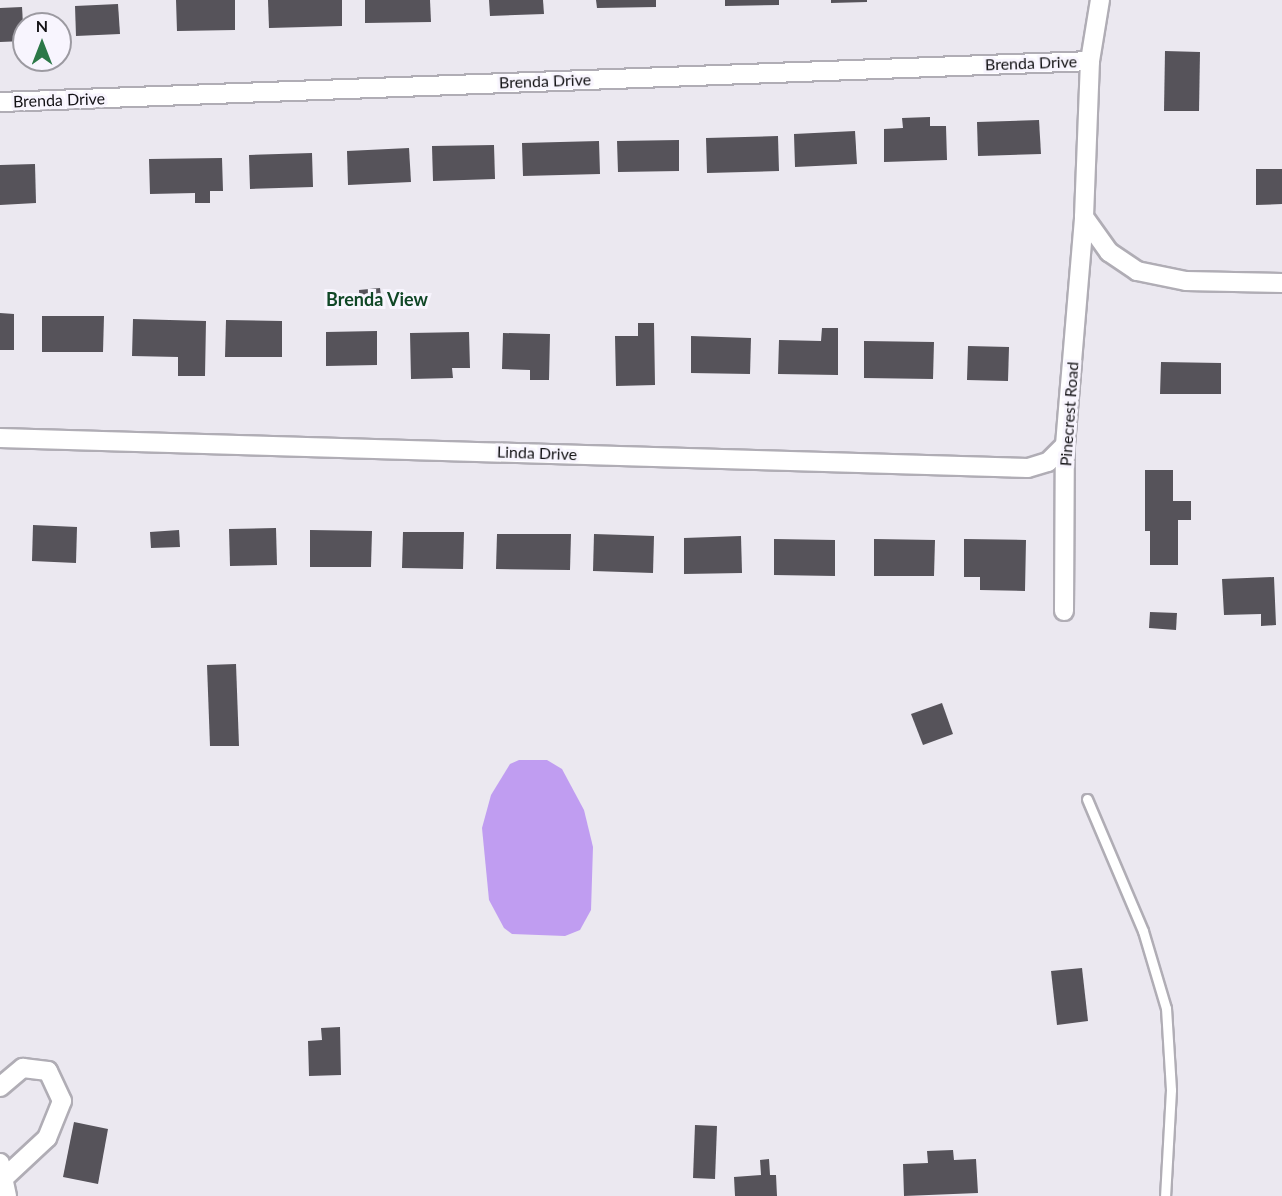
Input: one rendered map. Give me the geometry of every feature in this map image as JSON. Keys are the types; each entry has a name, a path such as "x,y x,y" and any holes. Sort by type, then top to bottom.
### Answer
{"street":[{"name":"Pinecrest Road","path":"1064,611 1065,445 1084,217 1090,61 1100,0"},
{"name":"Brenda Drive","path":"0,102 1090,61"},
{"path":"1084,217 1109,252 1137,271 1197,282 1282,283"},
{"name":"Linda Drive","path":"0,438 1028,468 1048,462 1065,445"},
{"path":"0,1087 23,1068 48,1071 62,1101 46,1138 2,1170 7,1196"}],"lane":[{"path":"1087,799 1143,931 1166,1008 1171,1090 1165,1196"}],"shaded area":[{"path":"519,760 547,760 562,769 584,810 593,847 591,910 580,930 565,936 512,934 504,928 489,900 482,828 491,795 510,764"}],"building":[{"path":"176,0 235,0 235,30 177,31"},
{"path":"268,0 342,0 342,26 269,28"},
{"path":"365,0 430,0 431,22 365,23"},
{"path":"489,0 543,0 544,14 490,16"},
{"path":"596,0 656,0 656,7 597,8"},
{"path":"725,0 779,0 779,5 725,6"},
{"path":"831,0 867,0 867,2 831,3"},
{"path":"118,4 120,34 76,36 75,6"},
{"path":"22,7 22,12 12,12 12,42 0,42 0,8"},
{"path":"1165,51 1200,52 1199,111 1164,111"},
{"path":"930,117 930,126 946,126 947,160 884,162 884,129 903,128 902,118"},
{"path":"1039,120 1041,154 978,156 977,122"},
{"path":"855,131 857,164 795,167 794,134"},
{"path":"778,136 779,171 707,173 706,138"},
{"path":"679,140 679,171 618,172 617,141"},
{"path":"599,141 600,174 523,176 522,143"},
{"path":"494,145 495,179 433,181 432,146"},
{"path":"409,148 411,182 348,185 347,151"},
{"path":"312,153 313,187 250,189 249,155"},
{"path":"222,158 223,191 210,191 210,203 195,203 195,193 150,194 149,159"},
{"path":"35,164 36,203 0,205 0,165"},
{"path":"1256,169 1282,169 1282,204 1256,205"},
{"path":"380,288 382,305 360,307 359,290"},
{"path":"0,313 14,314 14,350 0,350"},
{"path":"42,316 104,316 103,352 42,352"},
{"path":"133,319 206,321 205,376 178,376 178,357 132,356"},
{"path":"226,320 282,321 282,357 225,357"},
{"path":"638,323 654,323 655,385 616,386 615,336 638,336"},
{"path":"822,328 838,328 838,375 778,374 779,340 821,341"},
{"path":"377,331 377,365 326,366 326,332"},
{"path":"469,332 470,368 452,368 453,378 411,379 410,333"},
{"path":"503,333 550,334 549,380 530,380 530,370 502,369"},
{"path":"691,336 751,338 750,374 691,373"},
{"path":"864,341 934,342 933,379 864,378"},
{"path":"968,346 1009,347 1008,381 967,380"},
{"path":"1161,362 1221,363 1221,394 1160,394"},
{"path":"1145,470 1173,470 1173,501 1191,501 1191,520 1178,520 1178,565 1150,565 1150,531 1145,531"},
{"path":"33,525 77,527 76,563 32,561"},
{"path":"276,528 277,565 230,566 229,529"},
{"path":"179,530 180,547 151,548 150,532"},
{"path":"310,530 372,531 371,567 310,567"},
{"path":"403,532 464,532 463,569 402,568"},
{"path":"497,534 571,534 570,570 496,569"},
{"path":"594,534 654,536 653,573 593,571"},
{"path":"741,536 742,573 684,574 684,538"},
{"path":"774,539 835,540 835,576 774,575"},
{"path":"874,539 935,540 934,576 874,576"},
{"path":"964,539 1026,540 1025,591 980,590 980,577 964,577"},
{"path":"1274,577 1276,625 1261,626 1261,614 1224,615 1222,579"},
{"path":"1150,612 1177,613 1176,630 1149,628"},
{"path":"236,664 239,746 210,746 207,665"},
{"path":"942,703 953,734 923,745 911,714"},
{"path":"1082,968 1088,1021 1057,1025 1051,971"},
{"path":"340,1027 341,1075 309,1076 308,1041 322,1040 321,1028"},
{"path":"74,1122 108,1129 98,1184 63,1177"},
{"path":"695,1125 717,1126 715,1179 693,1178"},
{"path":"953,1150 954,1160 976,1159 978,1193 904,1196 903,1164 928,1163 927,1151"},
{"path":"769,1159 770,1175 776,1175 777,1196 735,1196 734,1177 761,1175 760,1160"}],"district":[{"name":"Brenda View","path":"377,299"}]}
